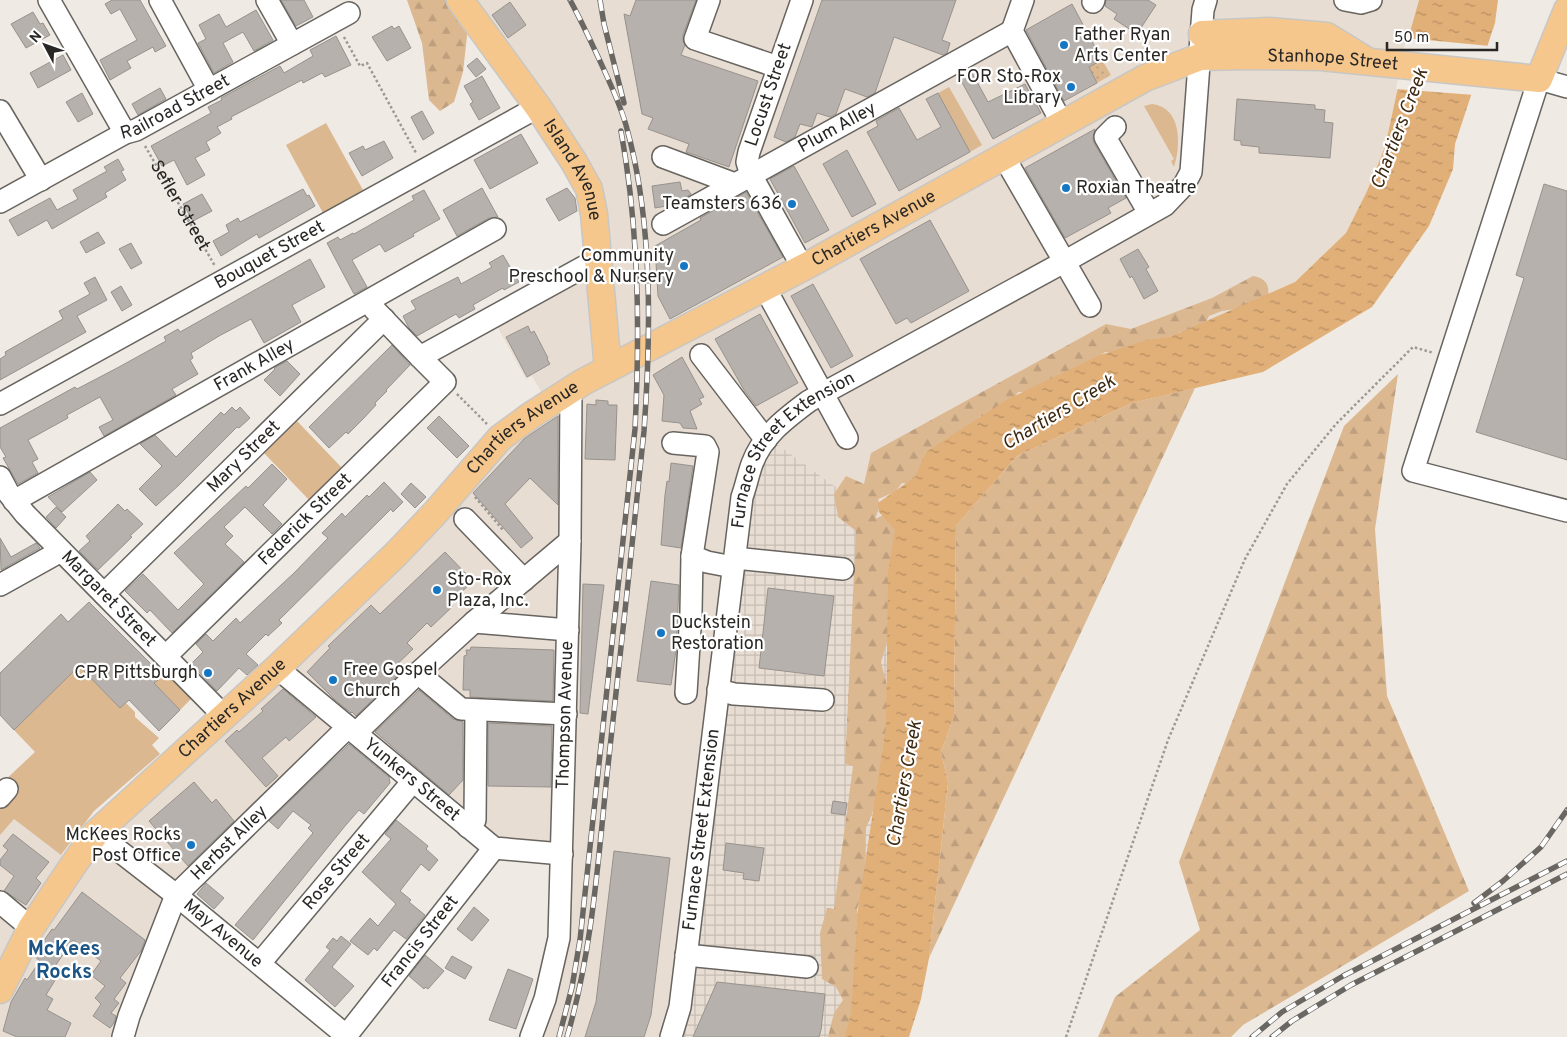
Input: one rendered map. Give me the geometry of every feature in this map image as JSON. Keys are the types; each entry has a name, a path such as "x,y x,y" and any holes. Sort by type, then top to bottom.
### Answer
{"main road":[{"name":"Island Avenue","path":"460,0 538,107 574,162 589,189 594,214 608,370"},
{"path":"1539,80 1566,17"},
{"name":"Stanhope Street","path":"1201,46 1250,56 1359,58 1539,80"},
{"name":"Chartiers Avenue","path":"0,990 30,928 96,833 278,668 396,554 435,513 500,438 571,389 803,268 1063,125 1201,46"}],"street":[{"path":"49,0 130,131"},
{"path":"160,0 209,90"},
{"path":"267,0 292,44"},
{"path":"709,0 695,39 778,67"},
{"name":"Locust Street","path":"802,0 749,152 743,180 803,268"},
{"path":"1023,0 1012,31 1063,125"},
{"name":"Furnace Street Extension","path":"671,1037 680,1007 742,497 753,462 766,440 777,427 824,393 1064,262 1164,204 1179,192 1190,174 1203,10 1206,0"},
{"path":"1345,0 1361,4 1371,0"},
{"name":"Railroad Street","path":"0,202 342,17"},
{"name":"Plum Alley","path":"663,224 1012,31"},
{"path":"1567,87 1539,80 1413,471 1567,511"},
{"name":"Bouquet Street","path":"0,404 538,107"},
{"path":"0,111 41,180"},
{"path":"1115,127 1105,137 1149,213"},
{"path":"663,157 743,180"},
{"path":"1004,157 1090,306"},
{"name":"Frank Alley","path":"6,493 366,302 495,229"},
{"path":"420,357 598,259"},
{"path":"765,288 847,438"},
{"path":"366,302 445,382"},
{"name":"Mary Street","path":"104,594 384,319"},
{"path":"701,355 766,440"},
{"name":"Federick Street","path":"166,656 445,382"},
{"name":"Thompson Avenue","path":"531,1037 545,999 559,938 570,541 571,389"},
{"path":"673,443 705,446 708,452 692,556 686,692"},
{"name":"Margaret Street","path":"6,493 224,716"},
{"path":"465,520 524,580"},
{"name":"Herbst Alley","path":"124,1037 129,1016 176,895 352,730 474,622 570,541"},
{"path":"0,585 61,551"},
{"path":"692,556 707,562 843,569"},
{"path":"474,622 568,630"},
{"name":"Yunkers Street","path":"278,668 494,848"},
{"path":"418,673 461,710 566,714"},
{"path":"718,690 734,694 824,700"},
{"path":"468,827 475,820 476,710"},
{"name":"Rose Street","path":"260,964 413,781"},
{"name":"May Avenue","path":"96,833 176,895 347,1036"},
{"path":"494,848 562,854"},
{"name":"Francis Street","path":"347,1036 494,848"},
{"path":"0,902 30,928"},
{"path":"686,955 807,967"}],"path":[{"path":"342,17 360,66 366,63 426,170"},
{"name":"Sefler Street","path":"130,131 224,281"},
{"path":"1066,1037 1168,740 1245,559 1287,484 1336,424 1413,347 1450,358"},
{"path":"445,382 500,438"},
{"path":"472,494 503,530"}],"shaded area":[{"path":"460,0 1419,0 1410,32 1385,147 1367,191 1346,233 1295,282 1170,337 1147,340 895,530 768,438 671,1037 531,1037 545,999 562,854 494,848 348,727 176,895 123,1037 0,1037 0,808 73,864 548,404 532,376 526,379 492,317 598,259 594,214"},
{"path":"767,437 895,530 872,1037 671,1037 738,526"}],"green space":[{"path":"407,0 449,0 468,27 463,72 454,102 440,111 429,100 422,43"},
{"path":"1102,60 1111,75 1097,83 1089,67"},
{"path":"949,87 982,145 970,152 938,93"},
{"path":"1152,104 1162,107 1169,112 1174,120 1177,129 1178,149 1174,167 1171,161 1174,159 1144,106"},
{"path":"326,123 363,190 323,213 286,145"},
{"path":"1253,276 1266,283 1268,287 1267,299 1209,316 1206,322 1185,333 1180,332 1168,341 1158,339 1146,348 1105,352 1095,360 1038,392 1018,392 1001,409 979,417 976,425 961,434 958,432 952,440 925,453 926,464 912,484 902,483 895,492 878,499 880,506 875,519 890,512 897,514 892,626 881,662 894,713 883,747 878,799 866,828 864,886 857,909 860,926 851,1037 828,1037 834,1013 843,1000 836,987 822,979 820,933 827,908 834,909 853,766 845,764 856,531 838,517 834,494 846,476 864,484 871,453 1106,324 1131,329 1212,298"},
{"path":"1398,374 1375,529 1387,696 1469,891 1243,1025 1231,1037 1098,1037 1115,997 1200,930 1179,862 1344,426"},
{"path":"1195,388 929,958 948,783 941,752 954,716 956,526 1017,456 1132,403"},
{"path":"297,421 344,470 311,502 264,453"},
{"path":"79,666 120,708 126,703 135,712 135,717 159,738 152,745 160,754 94,811 61,855 14,819 0,835 0,798 2,783 35,752 14,730"},
{"path":"166,672 192,698 180,710 154,683"}],"water":[{"name":"Chartiers Creek","path":"1419,0 1498,0 1495,23 1455,144 1453,169 1429,226 1372,307 1263,372 1132,403 1017,456 956,526 954,716 941,752 948,783 929,958 921,999 909,1037 845,1037 851,1012 858,909 886,727 888,573 895,530 879,512 878,503 915,477 926,452 1008,399 1100,355 1147,340 1170,337 1295,282 1346,233 1367,191 1385,147 1410,32"}],"pier":[{"path":"1406,38 1490,46 1474,95 1396,89"}],"building":[{"path":"112,0 140,0 166,46 155,52 153,47 127,61 131,68 110,80 100,60 137,40 120,9 111,14 105,4"},
{"path":"281,0 304,0 313,17 296,26"},
{"path":"636,0 696,0 683,35 685,45 681,55 758,81 729,167 686,152 689,144 648,129 653,118 642,114 624,14 630,16"},
{"path":"822,0 956,0 942,40 950,43 947,53 943,55 894,37 875,93 867,97 845,89 836,114 830,117 817,113 812,127 800,124 795,137 786,142 774,137"},
{"path":"1106,0 1148,0 1156,5 1137,34 1114,19 1117,14 1105,6"},
{"path":"510,2 526,25 508,38 492,15"},
{"name":"Father Ryan Arts Center","path":"1072,4 1102,60 1089,67 1097,83 1064,101 1026,30"},
{"path":"256,10 273,40 254,51 243,32 223,43 233,62 214,73 198,43 206,39 199,25 219,14 226,27"},
{"path":"33,12 40,24 43,23 50,35 26,48 11,24"},
{"path":"392,26 394,29 399,26 411,48 387,61 372,37"},
{"path":"336,36 351,65 325,77 322,73 303,83 302,80 231,117 232,119 217,127 221,133 206,142 210,150 195,158 205,175 187,185 174,160 162,166 151,146 211,113 208,107 222,100 221,98 280,66 284,73 313,56 310,50"},
{"path":"63,55 71,70 38,88 30,73"},
{"path":"477,58 486,69 476,77 467,66"},
{"path":"970,69 988,102 1025,84 1041,113 993,139 958,75"},
{"path":"482,76 500,108 479,120 470,104 473,102 464,86"},
{"path":"160,88 166,99 138,115 132,104"},
{"path":"82,93 93,114 78,122 66,102"},
{"path":"938,93 970,152 899,191 867,132 878,126 876,121 899,108 917,140 941,127 926,99"},
{"path":"1237,99 1315,105 1315,109 1325,110 1324,122 1333,123 1330,158 1259,153 1259,147 1241,145 1241,141 1234,140"},
{"path":"422,111 434,133 423,140 411,117"},
{"name":"Roxian Theatre","path":"1095,129 1094,143 1126,198 1108,208 1111,213 1065,238 1025,168"},
{"path":"521,134 538,163 490,189 474,160"},
{"path":"384,141 393,158 362,176 349,153 363,146 365,150"},
{"path":"847,150 876,204 852,217 823,164"},
{"path":"118,159 124,170 121,171 126,180 105,193 107,197 52,229 47,220 18,236 9,220 50,198 57,210 78,199 73,190 107,171 104,167"},
{"path":"794,166 829,230 805,243 770,179"},
{"path":"680,182 682,191 688,190 691,194 672,205 655,208 652,186"},
{"path":"1544,184 1567,191 1567,460 1476,432 1524,278 1516,275"},
{"path":"482,188 498,217 489,218 457,236 443,210"},
{"path":"567,188 575,198 577,211 559,221 546,199"},
{"path":"303,189 315,206 259,238 257,234 221,256 213,241 229,232 226,225 238,218 240,222"},
{"path":"424,190 440,219 385,252 380,244 352,260 367,287 354,294 327,243 338,237 340,240 354,234 414,200 412,196"},
{"path":"746,192 783,257 670,319 658,296 655,246"},
{"path":"202,194 212,211 193,221 183,204"},
{"path":"930,220 969,291 911,323 907,318 896,324 860,259"},
{"path":"98,232 105,243 86,253 80,242"},
{"path":"131,243 142,263 131,269 119,249"},
{"path":"1138,249 1149,267 1146,269 1158,291 1144,299 1132,276 1130,278 1120,259"},
{"path":"503,255 519,282 504,290 503,288 473,305 475,309 459,318 456,314 417,336 409,328 403,316 416,309 411,301 458,277 461,284 492,267 489,263"},
{"path":"310,259 325,287 292,305 301,322 264,343 251,319 219,336 191,353 193,358 190,360 198,374 172,389 176,395 104,436 99,427 113,420 100,397 67,415 68,418 28,440 38,459 32,462 38,473 18,484 3,458 6,457 0,447 0,428 75,387 77,389 119,367 166,341 164,337 178,329 180,332"},
{"path":"95,277 107,300 77,316 86,332 0,380 0,359 6,355 5,352 63,319 59,311 90,294 84,283"},
{"path":"813,284 853,356 831,368 791,296"},
{"path":"121,286 132,305 122,311 111,292"},
{"path":"760,314 798,383 756,406 744,390 715,339"},
{"path":"528,326 531,333 534,331 550,364 527,377 506,337"},
{"path":"392,345 410,365 386,390 363,419 348,434 346,432 329,448 309,427"},
{"path":"682,357 704,397 699,399 702,404 690,411 697,429 683,428 680,423 662,421 664,395 653,375"},
{"path":"287,361 300,374 280,396 264,380 274,368"},
{"path":"596,400 608,401 608,405 617,405 615,460 585,459 587,404 596,405"},
{"path":"232,407 236,411 240,407 250,418 239,428 237,427 156,506 139,489 162,466 140,444 155,435 176,457 221,412 224,415"},
{"path":"439,416 469,446 457,458 427,428"},
{"path":"558,416 558,505 530,478 505,504 533,538 521,548 473,493 525,438"},
{"path":"671,463 693,466 681,548 661,545 665,495 667,481 669,482"},
{"path":"272,464 287,479 263,505 282,524 272,534 245,507 224,527 233,536 225,544 244,562 172,633 150,610 147,613 125,591 143,574 178,610 204,584 174,553 246,486 248,488"},
{"path":"90,472 97,480 62,512 48,497"},
{"path":"384,482 403,502 393,512 391,509 279,620 282,623 268,636 266,634 246,654 258,665 247,675 239,668 217,691 191,664 203,652 196,644 206,634 213,641 236,618 240,623 294,573 328,538 322,533 342,513 345,517 367,495 369,497"},
{"path":"411,483 426,497 415,508 401,494"},
{"path":"118,504 125,511 127,509 143,524 98,570 79,551 90,541 86,536"},
{"path":"56,507 66,517 56,528 46,517"},
{"path":"0,538 11,557 36,543 40,548 1,570"},
{"path":"445,552 473,581 450,603 453,606 431,627 427,623 407,643 413,649 392,669 398,675 356,716 334,699 307,672 330,648 328,646 371,605 380,614"},
{"name":"Duckstein Restoration","path":"651,581 679,585 676,650 671,685 637,681"},
{"path":"583,584 604,585 588,714 580,713"},
{"path":"768,588 834,596 824,676 759,668"},
{"path":"89,602 158,671 153,675 158,680 154,683 180,710 159,731 129,700 120,708 79,666 14,730 0,715 0,673 61,614 68,622"},
{"path":"471,647 554,650 553,701 470,697 470,690 463,690 464,656 467,655 466,650 470,650"},
{"path":"283,689 316,717 289,741 286,737 262,758 278,776 266,787 225,741 237,730 239,732 263,711 261,709"},
{"path":"419,690 453,719 463,722 463,780 449,795 375,732"},
{"path":"488,723 552,726 551,787 488,786"},
{"path":"349,744 389,777 390,783 364,814 359,810 345,826 253,940 235,925 313,833 308,828 311,825 293,811 278,829 269,821"},
{"name":"McKees Rocks Post Office","path":"194,782 212,803 216,799 234,821 188,866 149,821"},
{"path":"833,801 847,803 845,815 831,813"},
{"path":"396,820 428,846 426,849 438,860 429,871 421,864 400,891 411,900 409,902 425,915 406,939 394,930 377,951 374,948 368,955 350,941 370,918 378,926 396,904 362,872 391,839 385,834"},
{"path":"13,834 49,862 36,878 41,883 26,905 4,891 14,876 0,865 0,860 8,850 3,846"},
{"path":"726,843 764,848 759,881 743,879 744,873 723,870"},
{"path":"614,851 670,858 651,1015 644,1037 585,1037 596,1002"},
{"path":"206,883 224,898 214,909 197,894"},
{"path":"82,892 145,940 141,951 120,978 126,983 114,999 119,1003 111,1013 116,1016 114,1023 110,1028 93,1016 101,1004 95,998 105,986 91,975 101,961 73,940 51,972 57,977 46,995 53,999 47,1010 71,1023 65,1037 17,1037 3,1031 11,1002 25,978 27,980 40,961 34,955"},
{"path":"474,907 489,920 472,941 457,929"},
{"path":"341,936 351,944 332,967 354,986 335,1007 305,980 330,950 326,947 333,938 337,941"},
{"path":"425,955 444,971 428,989 425,987 424,989 409,976"},
{"path":"452,956 472,967 465,979 445,968"},
{"path":"508,969 533,979 516,1029 489,1020"},
{"path":"717,982 825,994 819,1037 693,1037"}],"railway":[{"path":"567,1037 583,972 597,874 644,431 649,318 646,240 642,202 627,129 611,86 570,0"},
{"path":"600,0 604,24 624,103"},
{"path":"559,1037 572,987 580,940 635,429 637,280 635,242 621,131"},
{"path":"1474,903 1503,881 1541,847 1567,810"},
{"path":"1252,1037 1282,1012 1343,976 1567,861"},
{"path":"1272,1037 1292,1021 1351,985 1567,874"}],"place":[{"name":"Father Ryan Arts Center","path":"1064,45"},
{"name":"FOR Sto-Rox Library","path":"1071,87"},
{"name":"Roxian Theatre","path":"1066,188"},
{"name":"Teamsters 636","path":"792,204"},
{"name":"Community Preschool & Nursery","path":"684,266"},
{"name":"Sto-Rox Plaza, Inc.","path":"437,590"},
{"name":"Duckstein Restoration","path":"661,633"},
{"name":"CPR Pittsburgh","path":"208,673"},
{"name":"Free Gospel Church","path":"333,680"},
{"name":"McKees Rocks Post Office","path":"191,845"}],"district":[{"name":"McKees Rocks","path":"64,962"}]}
